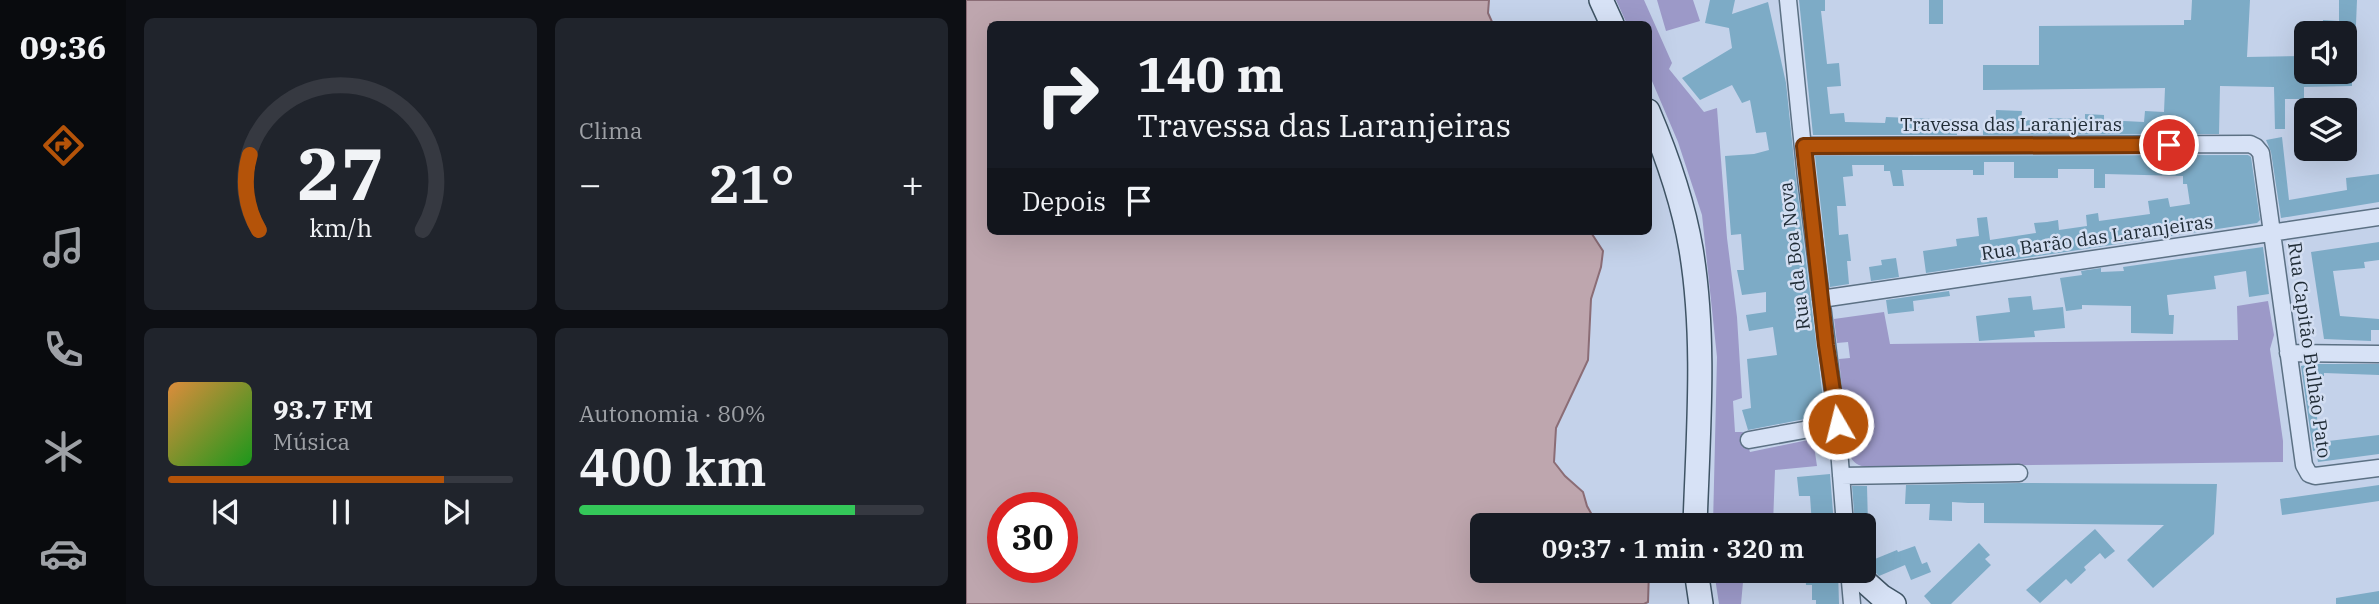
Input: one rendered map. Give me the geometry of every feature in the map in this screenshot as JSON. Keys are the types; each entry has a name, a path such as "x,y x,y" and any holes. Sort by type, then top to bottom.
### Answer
{"main road":[{"path":"1601,0 1611,21"},
{"path":"1652,122 1679,197 1691,247 1696,287 1699,362 1695,513"},
{"path":"1698,583 1702,604"},
{"path":"1862,583 1878,601"}],"street":[{"name":"Rua da Boa Nova","path":"1788,0 1821,299 1838,424 1844,513"},
{"name":"Travessa das Laranjeiras","path":"1804,146 2250,144 2261,153 2272,232"},
{"name":"Rua Barão das Laranjeiras","path":"1821,299 2379,217"},
{"name":"Rua Capitão Bulhão Pato","path":"2272,232 2304,465 2309,474 2315,476 2379,468"},
{"path":"2288,353 2379,354"},
{"path":"1749,440 1838,424"},
{"path":"1841,476 2019,473"},
{"path":"1851,583 1852,604"}],"shaded area":[{"path":"966,0 1489,0 1488,13 1492,21 987,21 987,235 1593,235 1603,251 1591,299 1588,360 1556,428 1554,462 1583,492 1591,513 1470,513 1470,583 1649,583 1648,602 966,604"},
{"path":"1616,0 1644,0 1672,63 1669,69 1704,112 1717,108 1742,398 1733,401 1735,432 1743,432 1750,452 1813,439 1817,466 1775,470 1773,513 1713,513 1717,357 1702,215 1678,142 1652,81 1652,21 1626,21"},
{"path":"1657,0 1693,0 1700,21 1666,31"},
{"path":"2268,301 2274,335 2270,349 2283,441 2283,462 1867,467 1856,464 1849,454 1839,359 1850,358 1848,342 1837,343 1834,319 1884,312 1890,344 2238,340 2237,306"},
{"path":"1716,583 1743,583 1741,604 1719,604"}],"building":[{"path":"1710,0 1735,0 1732,14 1768,2 1786,83 1825,415 1748,430 1742,410 1751,408 1747,359 1777,355 1773,327 1749,331 1746,315 1766,312 1766,292 1742,295 1737,270 1744,270 1741,234 1731,235 1725,156 1769,150 1766,132 1756,133 1750,100 1742,103 1732,85 1700,100 1682,78 1732,48 1729,28 1705,23"},
{"path":"1799,0 1825,0 1825,11 1821,11 1827,64 1839,63 1841,86 1827,87 1830,114 1844,113 1845,122 1885,123 1886,117 1958,120 1957,135 1813,135"},
{"path":"1929,0 1943,0 1943,24 1929,24"},
{"path":"2192,0 2250,0 2247,57 2294,56 2294,84 2352,86 2304,87 2304,98 2285,99 2285,129 2275,129 2274,87 2220,86 2219,134 1983,135 1983,127 1995,128 1996,110 2022,111 2021,120 2048,121 2048,118 2085,119 2085,114 2104,115 2104,120 2144,122 2145,111 2164,112 2165,88 1983,90 1983,65 2039,65 2039,26 2184,25 2184,20 2191,20"},
{"path":"2339,0 2357,0 2356,21 2339,21"},
{"path":"2282,137 2289,200 2347,190 2346,178 2379,174 2379,202 2281,218 2271,152 2266,140"},
{"path":"1815,156 2251,157 2260,220 2257,223 1926,273 1923,251 1957,246 1956,239 1979,236 1977,218 1987,217 1990,240 2036,233 2034,223 2058,220 2059,230 2087,226 2086,215 2098,213 2099,221 2150,214 2148,201 2168,198 2170,207 2190,204 2187,184 2183,184 2183,176 2105,174 2105,188 2094,188 2094,169 2058,169 2058,178 2014,178 2014,162 1984,162 1984,175 1973,175 1973,170 1902,170 1904,186 1893,186 1890,171 1884,171 1884,165 1852,165 1853,176 1843,177 1846,206 1837,206 1839,235 1848,234 1851,261 1847,261 1849,284 1830,287"},
{"path":"2379,242 2379,260 2364,262 2365,268 2333,271 2340,316 2379,319 2379,330 2371,330 2371,341 2324,339 2311,252"},
{"path":"2263,247 2269,294 2249,297 2246,271 2214,276 2216,289 2167,295 2169,315 2174,315 2173,334 2131,333 2131,306 2082,305 2082,309 2066,311 2060,278 2082,275 2081,271 2101,268 2101,272 2124,271 2123,267"},
{"path":"1896,258 1899,277 1871,281 1869,267 1882,265 1881,260"},
{"path":"1949,291 1950,296 1913,301 1914,311 1888,314 1886,300"},
{"path":"2031,296 2033,310 2063,307 2065,328 2034,331 2035,337 1979,341 1976,316 2010,312 2008,298"},
{"path":"2379,364 2379,375 2324,373 2324,376 2312,376 2320,442 2379,435 2379,454 2318,462 2316,450 2313,451 2301,366"},
{"path":"1830,474 1833,513 1811,513 1810,496 1799,496 1797,477"},
{"path":"2217,484 2214,534 2153,588 2127,560 2164,525 1984,523 1984,503 1952,502 1952,521 1929,520 1930,504 1905,504 1906,485"},
{"path":"2379,485 2379,501 2282,515 2280,499"},
{"path":"1852,486 1867,486 1868,513 1854,513"},
{"path":"2095,529 2115,551 2105,559 2100,553 2084,567 2086,570 2071,584 2066,579 2040,603 2026,590"},
{"path":"1979,543 1990,555 1985,559 1991,565 1951,604 1931,604 1924,596"},
{"path":"1915,546 1922,564 1927,562 1931,572 1911,580 1905,565 1879,576 1876,573 1876,559 1897,550 1898,552"},
{"path":"1838,583 1839,604 1816,604 1816,600 1812,600 1812,585 1806,585"},
{"path":"2379,591 2379,604 2336,604 2336,598"}],"route":[{"path":"1838,424 1826,345 1804,146 2169,145"}]}
